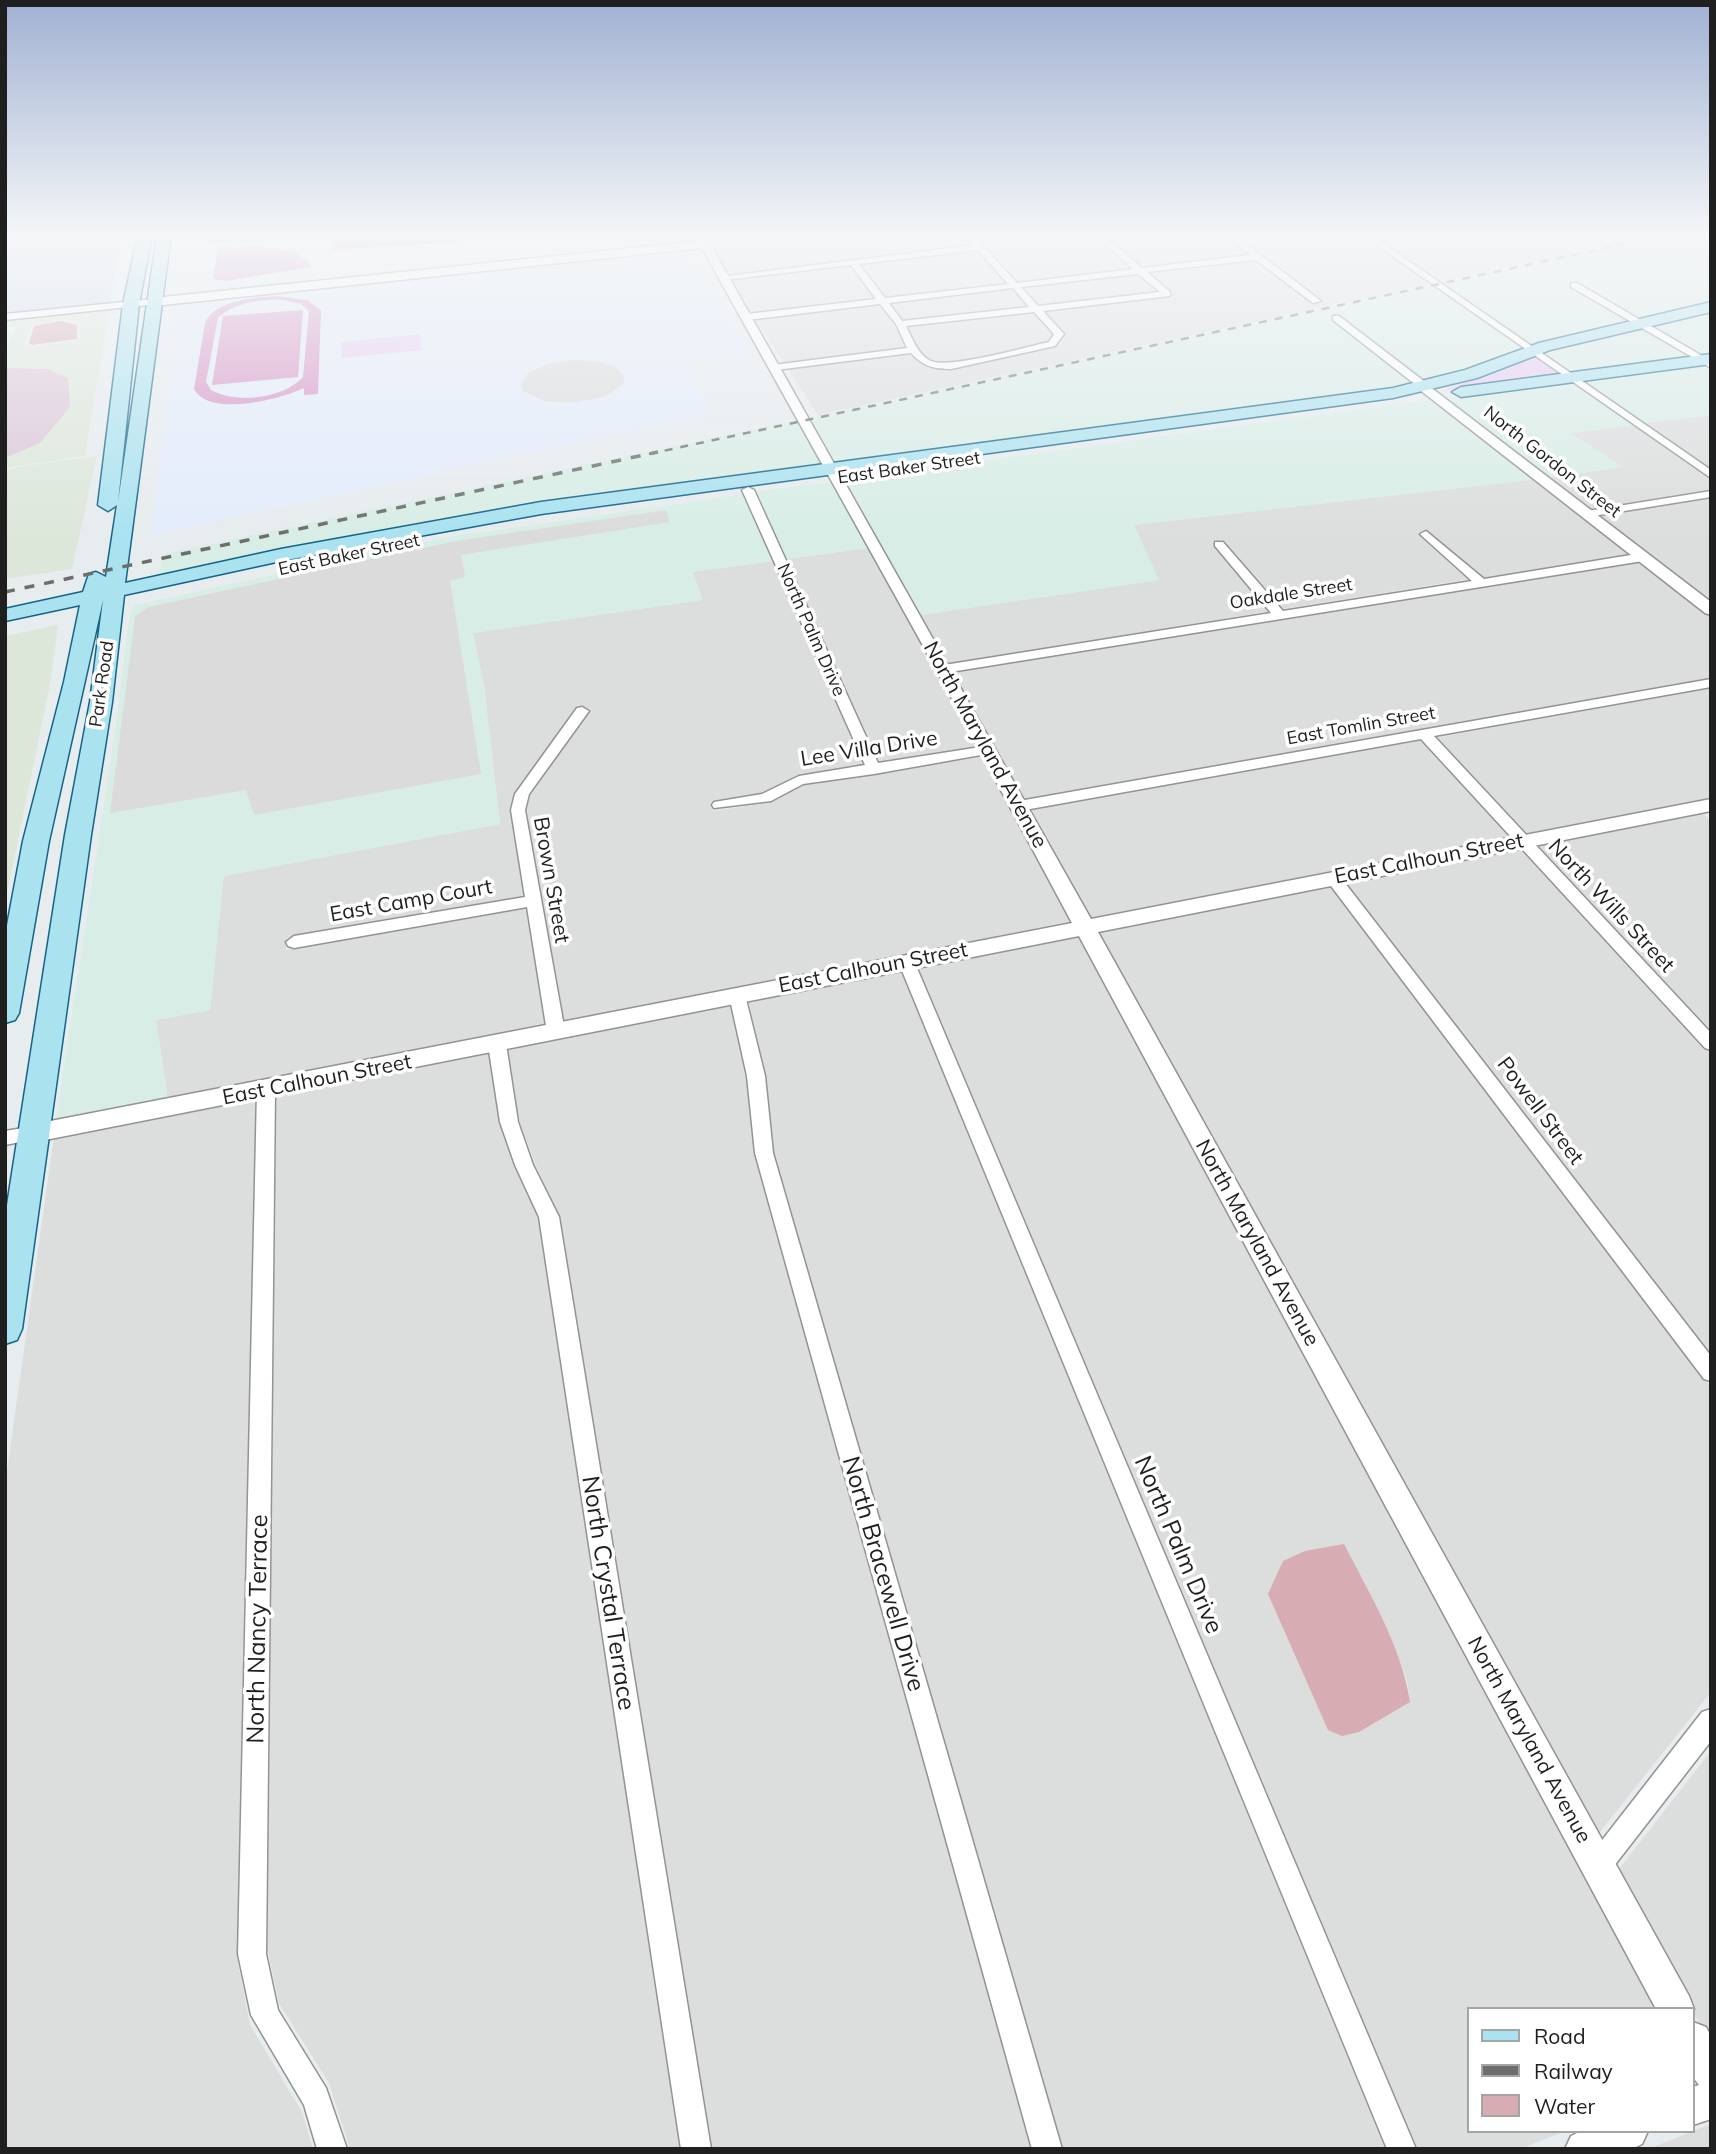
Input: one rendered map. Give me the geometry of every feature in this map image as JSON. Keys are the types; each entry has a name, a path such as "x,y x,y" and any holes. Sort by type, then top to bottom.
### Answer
{"main road":[{"name":"Park Road","path":"5,1329 20,1135 101,702 105,526 127,336"},
{"path":"142,336 140,356 146,361"},
{"name":"Park Road","path":"5,1013 36,841 75,682 104,601 149,336"},
{"path":"1431,391 1533,350 1591,336"},
{"name":"East Baker Street","path":"104,601 311,556 334,546 541,508 989,453 1431,391 1708,361"},
{"name":"East Baker Street","path":"104,601 442,535 748,490 834,473"},
{"path":"5,615 104,601"},
{"path":"5,630 104,601"}],"street":[{"name":"North Maryland Avenue","path":"758,336 944,669 1675,2007"},
{"path":"906,336 913,350 925,362 937,366 951,366 1052,344 1058,336"},
{"name":"North Gordon Street","path":"1359,336 1711,610"},
{"path":"1512,336 1711,475"},
{"path":"1664,336 1708,361"},
{"path":"776,367 913,350"},
{"name":"North Palm Drive","path":"748,490 874,770"},
{"path":"1587,514 1711,494"},
{"path":"1426,534 1480,582"},
{"path":"1219,544 1279,614"},
{"name":"Oakdale Street","path":"944,669 1643,557"},
{"name":"East Tomlin Street","path":"1019,806 1711,683"},
{"name":"Brown Street","path":"556,1032 518,810 522,794 582,711"},
{"name":"North Wills Street","path":"1424,734 1711,1044"},
{"name":"Lee Villa Drive","path":"719,805 766,798 799,780 988,750"},
{"name":"East Calhoun Street","path":"20,1135 266,1090 1083,926 1708,808"},
{"name":"Powell Street","path":"1333,878 1711,1372"},
{"name":"East Camp Court","path":"294,942 534,901"},
{"name":"North Palm Drive","path":"906,961 1402,2149"},
{"name":"North Bracewell Drive","path":"737,995 756,1076 764,1153 1047,2149"},
{"name":"North Crystal Terrace","path":"497,1044 509,1122 524,1165 549,1217 696,2149"},
{"name":"North Nancy Terrace","path":"266,1090 252,1954 265,2015 316,2098 332,2149"},
{"path":"1598,1866 1711,1721"},
{"path":"1695,2044 1711,2072"},
{"path":"1584,2149 1624,2133"}],"shaded area":[{"path":"12,336 28,336 25,344 32,347 80,340 80,336 105,336 85,456 5,468 5,458 12,456 48,369 5,368 5,353"},
{"path":"176,336 741,336 751,352 685,362 710,414 150,535"},
{"path":"203,336 215,336 206,382 211,390 246,398 284,390 303,377 307,336 320,336 318,394 304,395 304,388 263,401 229,404 214,403 202,398 194,389"},
{"path":"220,336 301,336 298,377 212,385"},
{"path":"420,336 422,350 342,358 341,342"},
{"path":"766,336 900,336 907,348 784,363"},
{"path":"911,336 1053,336 1048,342 949,363 929,361"},
{"path":"1064,336 1190,336 818,415 787,368 910,352 920,363 938,369 1062,343"},
{"path":"1190,336 1354,336 1417,385 837,465 810,417"},
{"path":"1365,336 1507,336 1526,348 1491,363 1426,383"},
{"path":"1518,336 1578,336 1533,346"},
{"path":"1603,336 1657,336 1694,358 1572,373 1540,351"},
{"path":"1669,336 1711,336 1711,356 1703,357"},
{"path":"1537,356 1564,374 1442,391"},
{"path":"572,360 597,361 616,367 624,377 623,384 604,397 570,403 545,401 523,391 521,384 528,373 547,364"},
{"path":"1701,363 1711,369 1711,415 1644,423 1579,378"},
{"path":"5,368 48,369 68,378 70,407 40,443 5,458"},
{"path":"1570,379 1634,425 1571,433 1623,467 1547,478 1445,398"},
{"path":"1435,399 1537,479 1134,525 1159,580 921,615 843,480"},
{"path":"1711,415 1711,471 1644,423"},
{"path":"800,419 826,466 158,578 164,554"},
{"path":"1634,425 1711,479 1711,490 1588,510 1547,478 1622,467 1570,433"},
{"path":"97,456 72,569 5,579 5,471"},
{"path":"1537,479 1633,555 1482,578 1427,530 1417,532 1470,579 1282,609 1222,540 1212,541 1270,611 949,664 921,615 1158,580 1133,525"},
{"path":"832,482 869,548 786,559 755,492"},
{"path":"744,494 773,561 693,572 703,600 473,633 484,686 500,824 224,876 210,1010 156,1020 168,1100 56,1121 116,724 130,612 135,605 443,538"},
{"path":"1711,498 1711,604 1596,516"},
{"path":"666,510 670,522 461,555 465,577 450,581 481,774 254,815 246,790 110,813 135,617 148,607 456,541"},
{"path":"869,548 978,747 879,764 786,559"},
{"path":"773,561 864,766 797,775 763,793 711,801 713,811 768,803 802,785 983,756 1072,921 563,1023 526,809 530,796 591,709 578,705 515,794 510,811 525,896 286,938 286,950 527,908 546,1027 168,1100 156,1020 210,1010 223,876 500,824 484,686 473,633 702,600 692,572"},
{"path":"1642,562 1711,615 1711,678 1023,799 953,672"},
{"path":"58,625 51,679 5,903 5,636"},
{"path":"1711,688 1711,798 1525,834 1435,738"},
{"path":"1422,740 1511,837 1088,918 1029,810"},
{"path":"1702,813 1711,821 1711,1034 1535,845"},
{"path":"1521,848 1711,1054 1711,1357 1345,883"},
{"path":"1330,885 1711,1387 1711,1692 1596,1837 1095,931"},
{"path":"1079,934 1579,1858 1577,1862 1587,1873 1660,2007 1468,2007 1468,2133 1560,2133 1520,2149 1417,2149 917,966","holes":["1358,1572 1398,1656 1407,1681 1410,1702"]},
{"path":"901,970 1385,2149 1063,2149 773,1151 765,1075 748,1000"},
{"path":"730,1004 747,1077 754,1155 1031,2149 712,2149 559,1215 519,1120 508,1050"},
{"path":"489,1053 500,1125 515,1169 539,1221 680,2149 350,2149 329,2083 279,2003 267,1947 276,1096"},
{"path":"257,1100 237,1958 250,2025 302,2112 313,2149 5,2149 5,1485 54,1137"},
{"path":"1711,1751 1711,2044 1695,2015 1695,2007 1690,2007 1616,1873"},
{"path":"1711,2124 1711,2149 1649,2149 1688,2133 1695,2133 1695,2130"}],"water":[{"path":"31,336 77,336 77,339 32,345 29,343"},
{"path":"1344,1544 1392,1641 1406,1681 1410,1702 1359,1732 1342,1736 1328,1730 1268,1594 1283,1561 1305,1551"}],"railway":[{"path":"649,454 1199,336"},
{"path":"5,592 658,452"}]}
